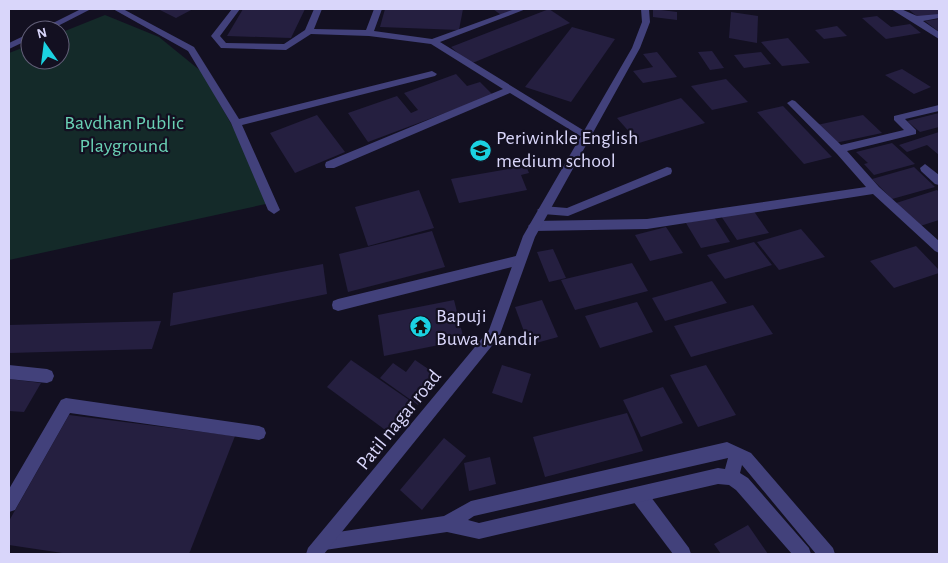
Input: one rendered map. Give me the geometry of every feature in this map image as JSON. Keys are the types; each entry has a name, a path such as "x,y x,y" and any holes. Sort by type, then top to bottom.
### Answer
{"street":[{"path":"64,20 87,9"},
{"path":"118,9 191,49 236,123 274,210"},
{"path":"236,9 215,36 224,46 286,47 309,31 318,9"},
{"path":"369,33 378,9"},
{"name":"Patil nagar road","path":"319,548 494,333 534,226 636,48 646,22 645,9"},
{"path":"895,9 916,19 939,36"},
{"path":"433,42 524,10"},
{"path":"916,19 939,16"},
{"path":"309,31 369,33 433,42 586,134"},
{"path":"236,123 432,74"},
{"path":"330,165 510,88"},
{"path":"792,103 841,151 875,190 939,248"},
{"path":"841,151 842,148 912,132 898,118 939,108"},
{"path":"925,168 939,181"},
{"path":"543,210 568,212 668,172"},
{"path":"534,226 647,224 875,190"},
{"path":"338,305 520,260"},
{"path":"9,372 47,376"},
{"path":"9,504 66,405 260,434"},
{"path":"319,548 447,524 471,509 728,450 746,458 827,554"},
{"path":"731,477 737,454"},
{"path":"447,524 479,531 718,476 731,477 742,484 803,554"},
{"path":"639,494 683,554"}],"green space":[{"name":"Bavdhan Public Playground","path":"105,15 159,37 202,72 275,202 9,260 9,53 20,49 20,70 70,70 70,29"}],"building":[{"path":"158,9 193,9 176,18"},
{"path":"243,9 305,9 291,38 227,36"},
{"path":"385,9 463,9 459,30 380,27"},
{"path":"493,9 517,9 501,15"},
{"path":"549,9 570,23 470,64 451,47"},
{"path":"653,9 677,12 677,20 653,17"},
{"path":"908,9 939,9 939,15 919,18"},
{"path":"731,12 758,16 757,43 729,38"},
{"path":"877,16 891,27 910,24 921,33 886,39 862,18"},
{"path":"939,19 939,32 925,21"},
{"path":"837,26 847,36 824,39 815,30"},
{"path":"572,27 615,39 571,102 525,87"},
{"path":"788,38 810,63 782,66 761,42"},
{"path":"712,51 724,68 710,70 698,52"},
{"path":"657,52 677,77 643,83 633,71 653,67 643,54"},
{"path":"761,52 771,64 744,68 734,55"},
{"path":"902,69 931,87 914,94 885,75"},
{"path":"456,74 467,86 480,82 493,95 368,142 348,113 397,96 411,113 418,110 404,93"},
{"path":"726,79 748,102 712,110 691,86"},
{"path":"681,98 705,123 639,143 617,118"},
{"path":"783,106 832,157 804,164 757,112"},
{"path":"939,113 939,127 920,132 907,121"},
{"path":"317,115 345,152 295,173 270,133"},
{"path":"863,115 882,133 835,143 817,125"},
{"path":"939,132 939,155 927,145 907,152 899,145"},
{"path":"892,143 915,164 874,175 864,164 868,163 856,152"},
{"path":"526,166 529,173 521,175 527,190 459,203 451,179"},
{"path":"914,167 935,187 892,199 872,179"},
{"path":"419,190 434,228 368,246 355,207"},
{"path":"937,190 939,192 939,220 917,227 893,204"},
{"path":"753,210 769,233 737,240 721,216"},
{"path":"714,217 730,242 701,248 686,223"},
{"path":"666,227 683,253 650,261 635,235"},
{"path":"801,229 825,257 779,270 757,242"},
{"path":"432,231 445,267 348,292 339,254"},
{"path":"754,242 772,265 725,279 707,255"},
{"path":"916,246 939,270 939,273 894,288 870,261"},
{"path":"553,249 566,278 549,282 537,252"},
{"path":"632,263 648,291 575,310 561,280"},
{"path":"323,264 327,294 170,326 173,293"},
{"path":"712,281 727,303 665,321 652,298"},
{"name":"Bapuji Buwa Mandir","path":"454,300 464,340 384,356 378,315"},
{"path":"542,300 558,337 529,345 515,307"},
{"path":"637,302 653,332 600,348 585,316"},
{"path":"753,305 773,334 691,357 674,326"},
{"path":"161,321 152,349 9,353 9,325"},
{"path":"351,360 412,402 388,432 327,387"},
{"path":"415,360 440,377 418,405 380,378 393,363 406,372"},
{"path":"502,365 531,374 522,403 492,393"},
{"path":"706,365 736,415 698,427 670,375"},
{"path":"9,379 41,383 24,412 9,411"},
{"path":"663,387 683,423 641,437 623,400"},
{"path":"627,413 643,451 545,477 533,437"},
{"path":"69,415 235,436 189,554 69,554 9,545 9,521"},
{"path":"444,438 466,456 422,510 400,490"},
{"path":"490,457 496,484 469,491 464,463"},
{"path":"748,525 768,554 721,554 714,544"}],"place":[{"name":"Periwinkle English medium school","path":"480,150"},
{"name":"Bapuji Buwa Mandir","path":"420,327"}]}
